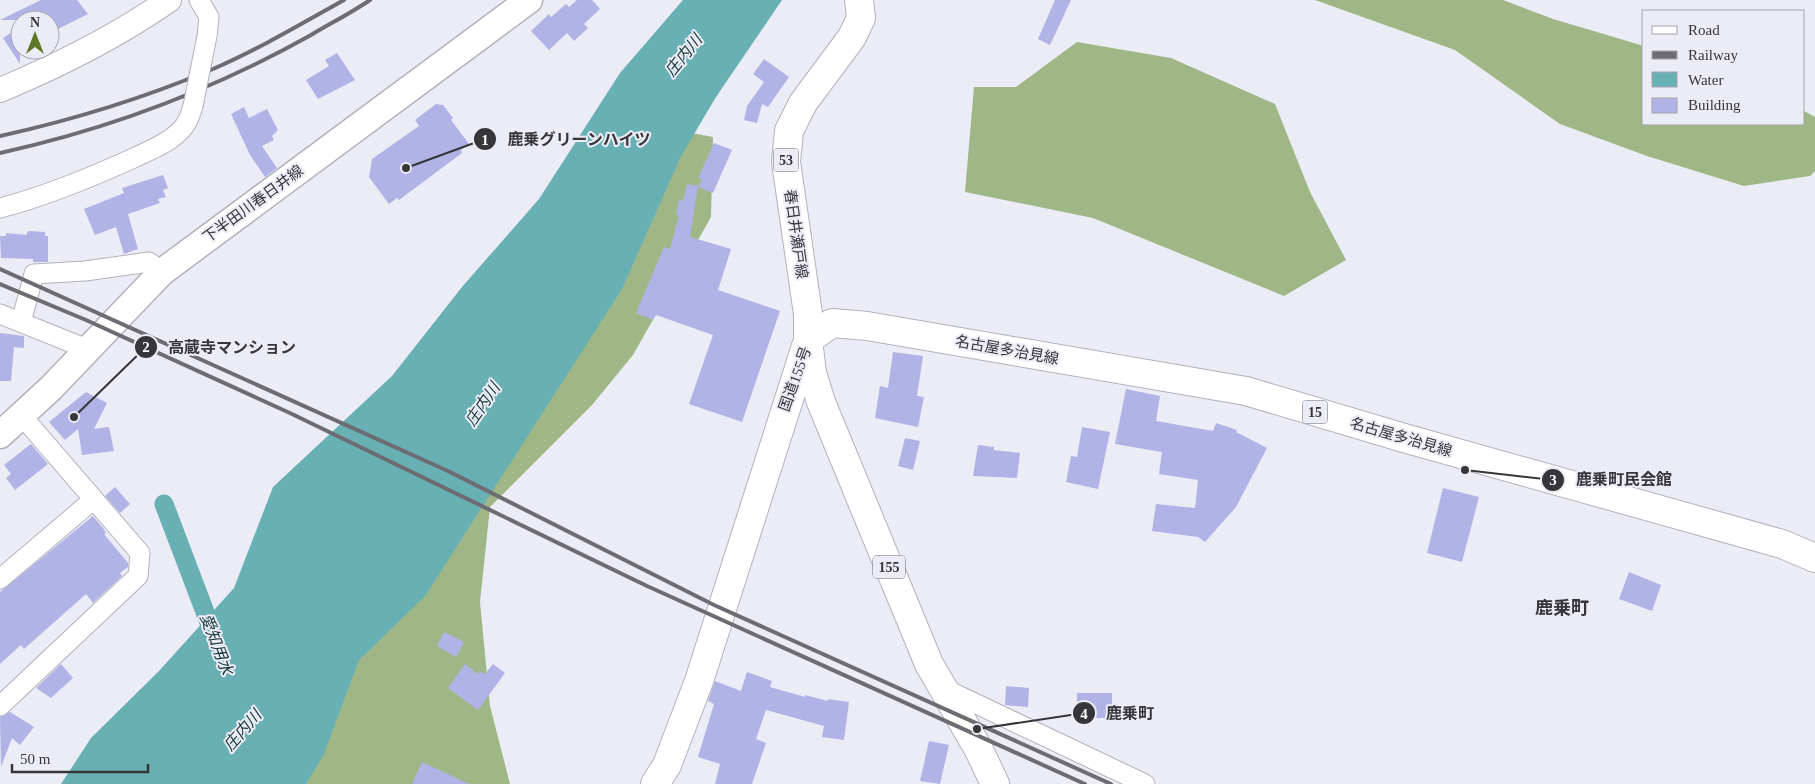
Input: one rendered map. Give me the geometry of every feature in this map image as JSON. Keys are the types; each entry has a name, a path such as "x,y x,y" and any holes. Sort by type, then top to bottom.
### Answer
{"main road":[{"name":"下半田川春日井線","path":"0,435 22,416 162,272 529,0"},
{"name":"春日井瀬戸線","path":"808,340 808,314 786,162 789,131 803,103 852,37 861,18 859,0"},
{"name":"名古屋多治見線","path":"808,340 832,323 867,326 1246,391 1413,441 1782,544 1815,558"},
{"name":"国道155号","path":"808,340 812,373 821,402 929,664 979,750 995,784"},
{"name":"国道155号","path":"655,784 667,765 699,681 808,340"}],"street":[{"path":"0,90 51,69 105,41 169,0"},
{"path":"0,208 51,192 105,171 159,146 180,131 188,120 193,106 207,36 209,17 199,0"},
{"path":"21,322 34,274 85,272 149,262 162,272"},
{"path":"0,314 87,349"},
{"path":"0,706 138,576 140,553 22,416"},
{"path":"0,579 93,500"},
{"path":"943,688 1145,784"}],"green space":[{"path":"1315,0 1503,0 1553,19 1642,45 1642,125 1805,125 1805,112 1815,117 1815,171 1810,176 1744,186 1647,156 1560,124 1455,50"},
{"path":"1077,42 1171,58 1275,104 1310,192 1346,260 1284,296 1093,218 965,192 974,87 1016,87"},
{"path":"666,128 713,137 711,217 633,355 592,405 490,507 480,602 490,706 510,784 171,784"}],"water":[{"name":"庄内川","path":"683,0 782,0 716,97 681,156 622,289 425,596 359,660 324,754 306,784 61,784 91,738 159,671 234,588 273,487 392,376 462,287 539,199 620,73"}],"building":[{"path":"41,0 77,0 88,14 60,28 60,10 20,10"},
{"path":"577,0 592,0 600,9 584,24 588,28 574,41 567,33 549,50 531,31 549,14 551,17 566,4 569,7"},
{"path":"1055,0 1071,0 1050,45 1038,39"},
{"path":"10,15 10,20 0,20"},
{"path":"10,33 10,49 3,38"},
{"path":"337,53 355,80 318,99 306,80 329,66 325,60"},
{"path":"764,59 789,77 768,107 762,104 757,123 744,120 747,106 764,82 753,74"},
{"path":"436,104 443,105 453,118 451,120 469,144 461,150 462,153 399,200 397,198 389,204 369,177 372,159 419,126 415,120"},
{"path":"244,107 249,118 267,109 278,130 272,136 274,140 262,146 277,168 265,177 250,155 231,114"},
{"path":"714,143 732,150 713,193 698,187 702,179 698,178"},
{"path":"163,175 168,188 163,190 166,197 158,199 160,203 128,214 138,249 124,254 116,227 95,235 84,209 124,193 122,188"},
{"path":"687,184 698,186 690,237 731,249 718,290 780,311 742,422 689,404 713,335 656,315 653,320 636,313 664,247 670,249 679,215 676,215 679,200 683,201"},
{"path":"28,231 45,232 45,236 48,236 48,262 33,262 33,259 1,258 0,236 6,236 6,233 26,235"},
{"path":"0,333 24,336 24,348 14,347 11,381 0,381"},
{"path":"893,352 923,356 917,396 924,397 918,427 875,418 880,386 888,388"},
{"path":"1126,389 1160,396 1156,421 1213,431 1216,423 1237,430 1236,432 1267,448 1236,507 1205,542 1198,537 1152,531 1156,504 1195,508 1198,480 1159,474 1162,452 1115,444"},
{"path":"86,392 107,403 94,429 109,427 114,451 82,455 78,429 65,440 49,422"},
{"path":"1082,427 1110,432 1098,489 1066,482 1071,456 1077,457"},
{"path":"905,438 920,441 913,470 898,466"},
{"path":"31,444 48,464 15,490 6,478 11,474 4,465"},
{"path":"978,445 994,447 994,450 1020,453 1017,478 973,476"},
{"path":"115,487 130,504 120,513 105,496"},
{"path":"1443,488 1479,497 1462,562 1427,553"},
{"path":"93,516 103,528 106,533 104,534 128,563 128,567 120,573 122,576 93,603 86,594 24,649 21,645 0,664 0,592"},
{"path":"1629,572 1661,585 1652,611 1619,599"},
{"path":"444,632 464,642 456,657 437,646"},
{"path":"61,664 73,678 51,698 36,688"},
{"path":"465,664 478,674 480,671 485,674 493,664 505,673 478,710 448,688"},
{"path":"747,672 772,681 770,687 805,697 805,695 828,701 828,699 849,702 844,740 822,737 824,726 766,710 756,739 766,743 752,784 715,784 720,764 698,757 714,704 708,701 715,681 741,691"},
{"path":"1006,686 1029,688 1028,707 1005,705"},
{"path":"1077,693 1112,693 1112,718 1077,718"},
{"path":"10,712 34,727 20,745 12,738 1,767 0,717"},
{"path":"929,741 949,745 940,784 920,781"},
{"path":"422,762 469,784 412,784"}],"waterway":[{"name":"愛知用水","path":"164,504 216,641"}],"railway":[{"path":"0,136 108,107 187,80 247,53 344,0"},
{"path":"0,153 81,132 160,106 274,55 370,0"},
{"path":"0,269 448,471 714,605 1111,784"},
{"path":"0,284 86,320 292,414 647,586 1085,784"}],"place":[{"name":"鹿乗グリーンハイツ","path":"406,168"},
{"name":"高蔵寺マンション","path":"74,417"},
{"name":"鹿乗町民会館","path":"1465,470"},
{"name":"鹿乗町","path":"977,729"}],"district":[{"name":"鹿乗町","path":"1562,608"}]}
